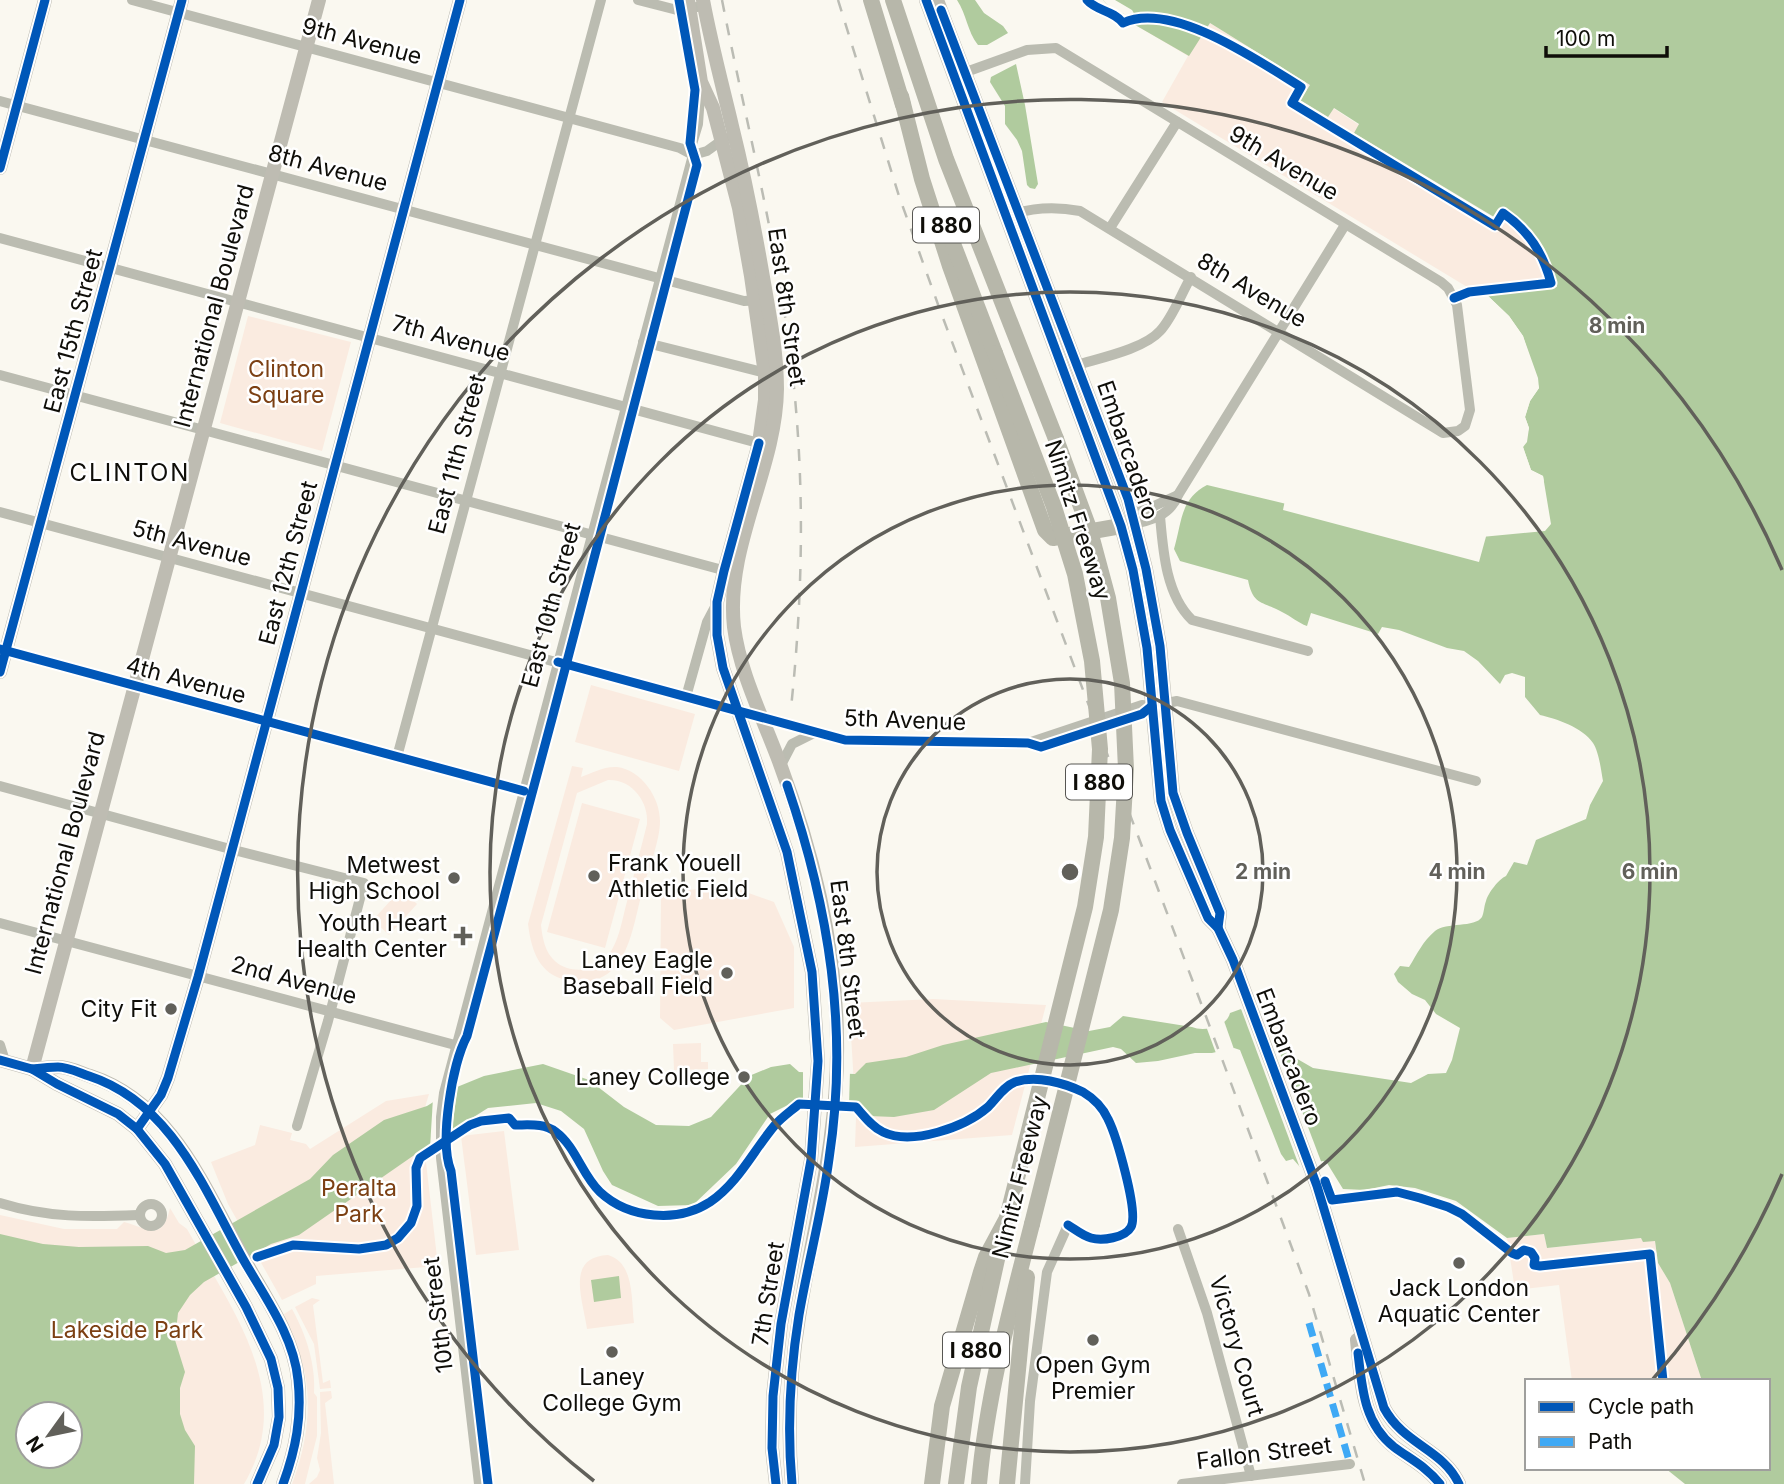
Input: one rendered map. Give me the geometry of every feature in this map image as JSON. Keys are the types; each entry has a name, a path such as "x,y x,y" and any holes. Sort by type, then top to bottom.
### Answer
{"highway":[{"name":"Nimitz Freeway","path":"871,0 938,204 1054,507 1075,574 1093,661 1100,749 1097,820 1086,898 970,1378 956,1484"},
{"name":"Nimitz Freeway","path":"893,0 946,159 1079,499 1104,581 1120,666 1126,752 1123,829 1111,910 996,1367 979,1484"},
{"path":"901,96 922,179 942,241 1045,530 1053,538 1128,525"},
{"path":"932,1484 942,1406 981,1272 1007,1218"},
{"path":"1007,1484 1032,1224"}],"main road":[{"path":"0,168 45,0"},
{"name":"International Boulevard","path":"32,1069 319,0"},
{"name":"East 12th Street","path":"137,1129 151,1112 169,1078 198,977 230,849 460,0"},
{"name":"Embarcadero","path":"926,0 1077,365 1128,499 1129,555 1159,704 1173,793 1186,833 1220,913 1218,928 1320,1193 1353,1311"},
{"name":"Embarcadero","path":"937,0 966,72 1112,500 1128,525 1154,610 1159,704"},
{"name":"East 8th Street","path":"704,3 732,126 771,374 764,408 764,444 730,572 717,602 719,650 787,852 799,905 812,972 818,1061 816,1111"},
{"name":"East 8th Street","path":"688,4 701,82 723,140 761,300"},
{"name":"East 15th Street","path":"0,672 3,650 41,523 180,6"},
{"name":"East 8th Street","path":"730,572 735,632 740,653 781,765 814,867 825,921 835,996 835,1110"},
{"path":"3,1060 32,1069 103,1105 137,1129 165,1164 261,1335 278,1388 279,1417 274,1446 257,1484"},
{"path":"32,1069 61,1067 96,1078 151,1112 181,1147 284,1333 298,1378 300,1419 294,1455 283,1484"},
{"name":"7th Street","path":"792,1484 789,1412 793,1364 799,1316 829,1162 835,1110"},
{"name":"7th Street","path":"776,1484 772,1448 773,1396 780,1324 811,1160 816,1111"},
{"path":"1353,1311 1364,1398 1369,1416 1390,1444 1431,1472 1440,1484"},
{"path":"1353,1311 1364,1339 1378,1393 1390,1419 1407,1437 1443,1461 1460,1484"}],"street":[{"name":"9th Avenue","path":"132,0 180,6 306,48 680,148 693,155"},
{"name":"East 11th Street","path":"397,757 601,0"},
{"path":"638,0 677,10 688,4 704,3"},
{"name":"9th Avenue","path":"966,72 1027,50 1056,48 1441,282 1453,295 1457,305 1470,410 1465,426"},
{"name":"East 10th Street","path":"440,1140 441,1117 455,1045 693,155 692,144 698,124 701,82"},
{"name":"8th Avenue","path":"0,101 744,301 761,300"},
{"path":"1110,229 1177,122"},
{"path":"693,155 704,153 723,140 732,126"},
{"name":"8th Avenue","path":"1014,214 1038,208 1080,211 1443,433 1458,431 1465,426"},
{"path":"1128,525 1174,505 1345,225"},
{"name":"7th Avenue","path":"0,238 764,444"},
{"path":"1077,365 1152,338 1161,331 1191,278"},
{"path":"643,342 771,374"},
{"path":"0,375 730,572"},
{"path":"1128,499 1157,511"},
{"path":"1157,511 1165,561 1181,610 1192,620 1308,651"},
{"name":"5th Avenue","path":"0,512 431,630 857,741 1028,743 1142,705 1180,701 1476,781"},
{"name":"East 8th Street","path":"686,697 707,622 717,602"},
{"name":"4th Avenue","path":"3,650 524,791"},
{"path":"781,765 792,744 816,732"},
{"path":"0,786 364,883 298,1126"},
{"name":"2nd Avenue","path":"0,923 455,1045"},
{"path":"0,1045 3,1060"},
{"name":"10th Street","path":"440,1140 479,1484"},
{"path":"0,1203 42,1214 73,1217 138,1215"},
{"path":"1025,1484 1030,1401 1047,1272 1068,1225"},
{"name":"Victory Court","path":"1178,1229 1207,1313 1251,1476"},
{"name":"Fallon Street","path":"1182,1484 1350,1464"}],"green space":[{"path":"1127,20 1210,23 1310,85 1301,101 1327,116 1333,108 1359,125 1355,133 1493,217 1500,208 1512,216 1537,242 1548,262 1557,288 1482,296 1162,102 1188,56"},
{"name":"Clinton Square","path":"248,316 351,342 322,451 220,423"},
{"path":"591,685 695,714 679,771 575,742"},
{"path":"572,766 583,768 581,777 612,767 634,773 653,794 660,821 656,847 632,931 621,959 610,972 597,979 576,982 562,979 541,964 533,949 528,924","holes":["608,780 617,781 637,793 647,816 620,930 611,952 598,965 588,969 567,968 551,956 545,945 541,925 577,793"]},
{"name":"Frank Youell Athletic Field","path":"582,803 640,819 605,948 547,932"},
{"name":"Laney Eagle Baseball Field","path":"726,885 774,902 794,947 794,1008 674,1030 660,1018 661,894"},
{"path":"401,889 417,904 389,935 373,920"},
{"path":"933,999 1046,1005 1012,1135 855,1147 856,1117 849,1003"},
{"path":"701,1043 701,1062 708,1062 708,1069 674,1070 673,1044"},
{"name":"Peralta Park","path":"429,1094 423,1114 424,1145 438,1266 316,1276 316,1284 282,1300 228,1204 211,1162 255,1145 260,1125 292,1133 290,1140 306,1144 310,1149 386,1101"},
{"path":"504,1131 519,1250 476,1255 461,1136"},
{"name":"Lakeside Park","path":"170,1208 179,1223 187,1229 222,1289 252,1352 261,1384 264,1417 259,1450 244,1484 0,1484 0,1215 64,1229 117,1229 124,1222 148,1230 163,1226"},
{"path":"1544,1234 1547,1248 1642,1238 1655,1241 1658,1263 1670,1283 1701,1379 1572,1379 1559,1285 1515,1290 1507,1238"},
{"path":"608,1255 617,1259 627,1274 632,1293 634,1323 587,1329 581,1293 581,1272 586,1263"},
{"path":"312,1298 320,1300 313,1305 323,1383 330,1380 331,1388 320,1389 314,1344 295,1307"},
{"path":"292,1309 309,1350 314,1393 317,1397 317,1436 305,1484 292,1484 302,1454 308,1406 305,1374 284,1314"},
{"path":"331,1391 332,1398 325,1403 334,1484 309,1484 320,1470 317,1458 321,1433 320,1392"}],"shaded area":[{"path":"957,0 975,0 984,13 1003,26 1008,33 987,45 978,45"},
{"path":"1103,0 1784,0 1784,1484 1685,1484 1668,1470 1770,1470 1770,1379 1701,1379 1670,1283 1658,1263 1655,1241 1643,1242 1641,1238 1547,1248 1544,1234 1507,1238 1456,1201 1415,1188 1389,1185 1365,1190 1343,1189 1323,1161 1300,1167 1293,1159 1286,1161 1240,1050 1234,1048 1136,1063 1121,1049 1113,1047 991,1073 934,1110 894,1117 869,1116 854,1102 798,1100 770,1114 736,1164 693,1205 658,1206 612,1185 584,1129 561,1111 536,1103 488,1108 423,1149 299,1235 271,1244 204,1282 190,1295 178,1313 175,1340 185,1372 180,1388 180,1414 185,1430 195,1446 194,1484 0,1484 0,1234 43,1244 79,1247 148,1246 166,1253 185,1250 310,1179 333,1155 384,1120 427,1106 457,1087 484,1076 543,1064 589,1080 624,1107 656,1125 689,1126 711,1117 749,1076 771,1067 790,1064 799,1072 855,1074 866,1063 906,1057 943,1045 1046,1022 1089,1031 1110,1027 1123,1016 1203,1029 1220,1025 1230,1013 1241,1009 1287,1053 1313,1068 1411,1083 1428,1074 1446,1073 1460,1028 1436,1014 1425,1000 1412,994 1398,982 1394,974 1400,966 1409,967 1435,931 1473,923 1482,917 1489,894 1506,876 1514,862 1527,865 1536,840 1586,819 1603,781 1600,761 1593,743 1576,728 1540,715 1525,697 1525,677 1512,673 1505,675 1500,684 1464,651 1447,648 1399,630 1382,627 1378,634 1311,613 1307,626 1256,599 1248,580 1180,561 1174,549 1187,504 1207,485 1353,520 1471,538 1545,531 1551,524 1543,476 1531,470 1523,447 1529,428 1525,417 1530,401 1539,388 1523,336 1509,316 1488,296 1557,287 1542,251 1530,233 1512,216 1500,208 1494,217 1354,133 1359,124 1334,108 1328,117 1300,100 1310,85 1210,23 1189,56 1123,18 1124,14 1111,9"},
{"path":"1016,64 1038,184 1035,189 1027,185 1022,151 1005,124 1005,106 990,82 991,77"},
{"path":"619,1276 621,1298 594,1302 591,1280"}],"pier":[{"path":"1103,0 1115,0 1132,10 1135,15 1167,14 1207,27 1203,33 1173,22 1130,22 1123,18 1124,14 1111,9"},
{"path":"1485,296 1509,316 1523,336 1538,378 1539,388 1530,401 1525,417 1529,428 1527,442 1523,447 1531,470 1543,476 1544,482 1528,472 1520,444 1524,440 1526,428 1522,416 1535,387 1535,378 1520,338"},
{"path":"1285,500 1396,524 1398,521 1407,522 1460,535 1462,532 1487,533 1479,562 1283,510"},
{"path":"1240,1006 1272,1032 1322,1164 1301,1171"},
{"path":"1224,1021 1235,1052 1217,1056 1206,1026"},
{"path":"803,1068 850,1071 849,1106 803,1104"},
{"path":"458,1083 451,1136 430,1148 433,1098"}],"railway":[{"path":"722,0 779,276 792,369 799,454 801,538 791,708"},
{"path":"838,0 899,196 940,310 1309,1294 1365,1484"}],"marked path":[{"path":"1309,1323 1350,1464"}],"cycle path":[{"path":"0,168 45,0"},
{"path":"0,672 182,0"},
{"path":"137,1129 161,1095 168,1078 198,977 460,0"},
{"path":"488,1484 446,1142 449,1103 456,1065 467,1036 553,715 697,165 690,143 695,90 679,0"},
{"path":"926,0 1121,526 1133,570 1147,648 1161,801 1170,830 1208,918 1218,928 1233,960 1317,1186 1384,1408 1402,1431 1452,1472 1459,1484"},
{"path":"1087,0 1123,23 1143,18 1166,20 1215,37 1263,63 1301,87 1292,103 1495,226 1503,213 1520,227 1534,244 1551,283 1469,292 1454,298"},
{"path":"941,10 1128,499 1146,569 1160,646 1173,793 1220,913 1218,928"},
{"path":"759,443 717,602 717,635 723,668 787,852 812,972 818,1061 811,1160 781,1324 773,1396 772,1448 776,1484"},
{"path":"0,649 524,791"},
{"path":"558,662 845,740 1028,743 1041,747 1142,714 1152,706"},
{"path":"787,785 802,831 824,923 836,1016 837,1063 829,1159 793,1357 790,1400 792,1484"},
{"path":"0,1060 32,1069 118,1114 137,1129 165,1164 246,1307 271,1359 278,1388 279,1417 274,1445 257,1484"},
{"path":"32,1069 66,1068 118,1089 143,1106 164,1127 199,1177 277,1317 291,1348 298,1380 298,1420 295,1445 283,1484"},
{"path":"257,1257 293,1245 359,1249 386,1245 398,1238 411,1223 417,1206 416,1168 420,1158 470,1125 481,1121 509,1118 515,1125 547,1127 563,1138 588,1178 612,1201 639,1213 669,1215 697,1209 720,1194 738,1176 775,1125 799,1104 856,1107 883,1132 895,1136 923,1136 966,1121 988,1107 1011,1084 1032,1079 1067,1086 1090,1097 1106,1115 1126,1173 1133,1219 1128,1231 1113,1238 1096,1239 1085,1236 1068,1225"},
{"path":"1325,1181 1332,1200 1397,1192 1448,1207 1462,1214 1512,1253 1517,1255 1524,1250 1531,1252 1535,1258 1534,1265 1650,1254 1663,1379"},
{"path":"1358,1353 1366,1404 1376,1427 1394,1447 1424,1468 1440,1484"}],"place":[{"name":"Frank Youell Athletic Field","path":"594,876"},
{"name":"Metwest High School","path":"454,878"},
{"name":"Youth Heart Health Center","path":"463,936"},
{"name":"Laney Eagle Baseball Field","path":"727,973"},
{"name":"City Fit","path":"171,1009"},
{"name":"Laney College","path":"744,1077"},
{"name":"Jack London Aquatic Center","path":"1459,1263"},
{"name":"Open Gym Premier","path":"1093,1340"},
{"name":"Laney College Gym","path":"612,1352"}],"district":[{"name":"CLINTON","path":"130,472"}]}
